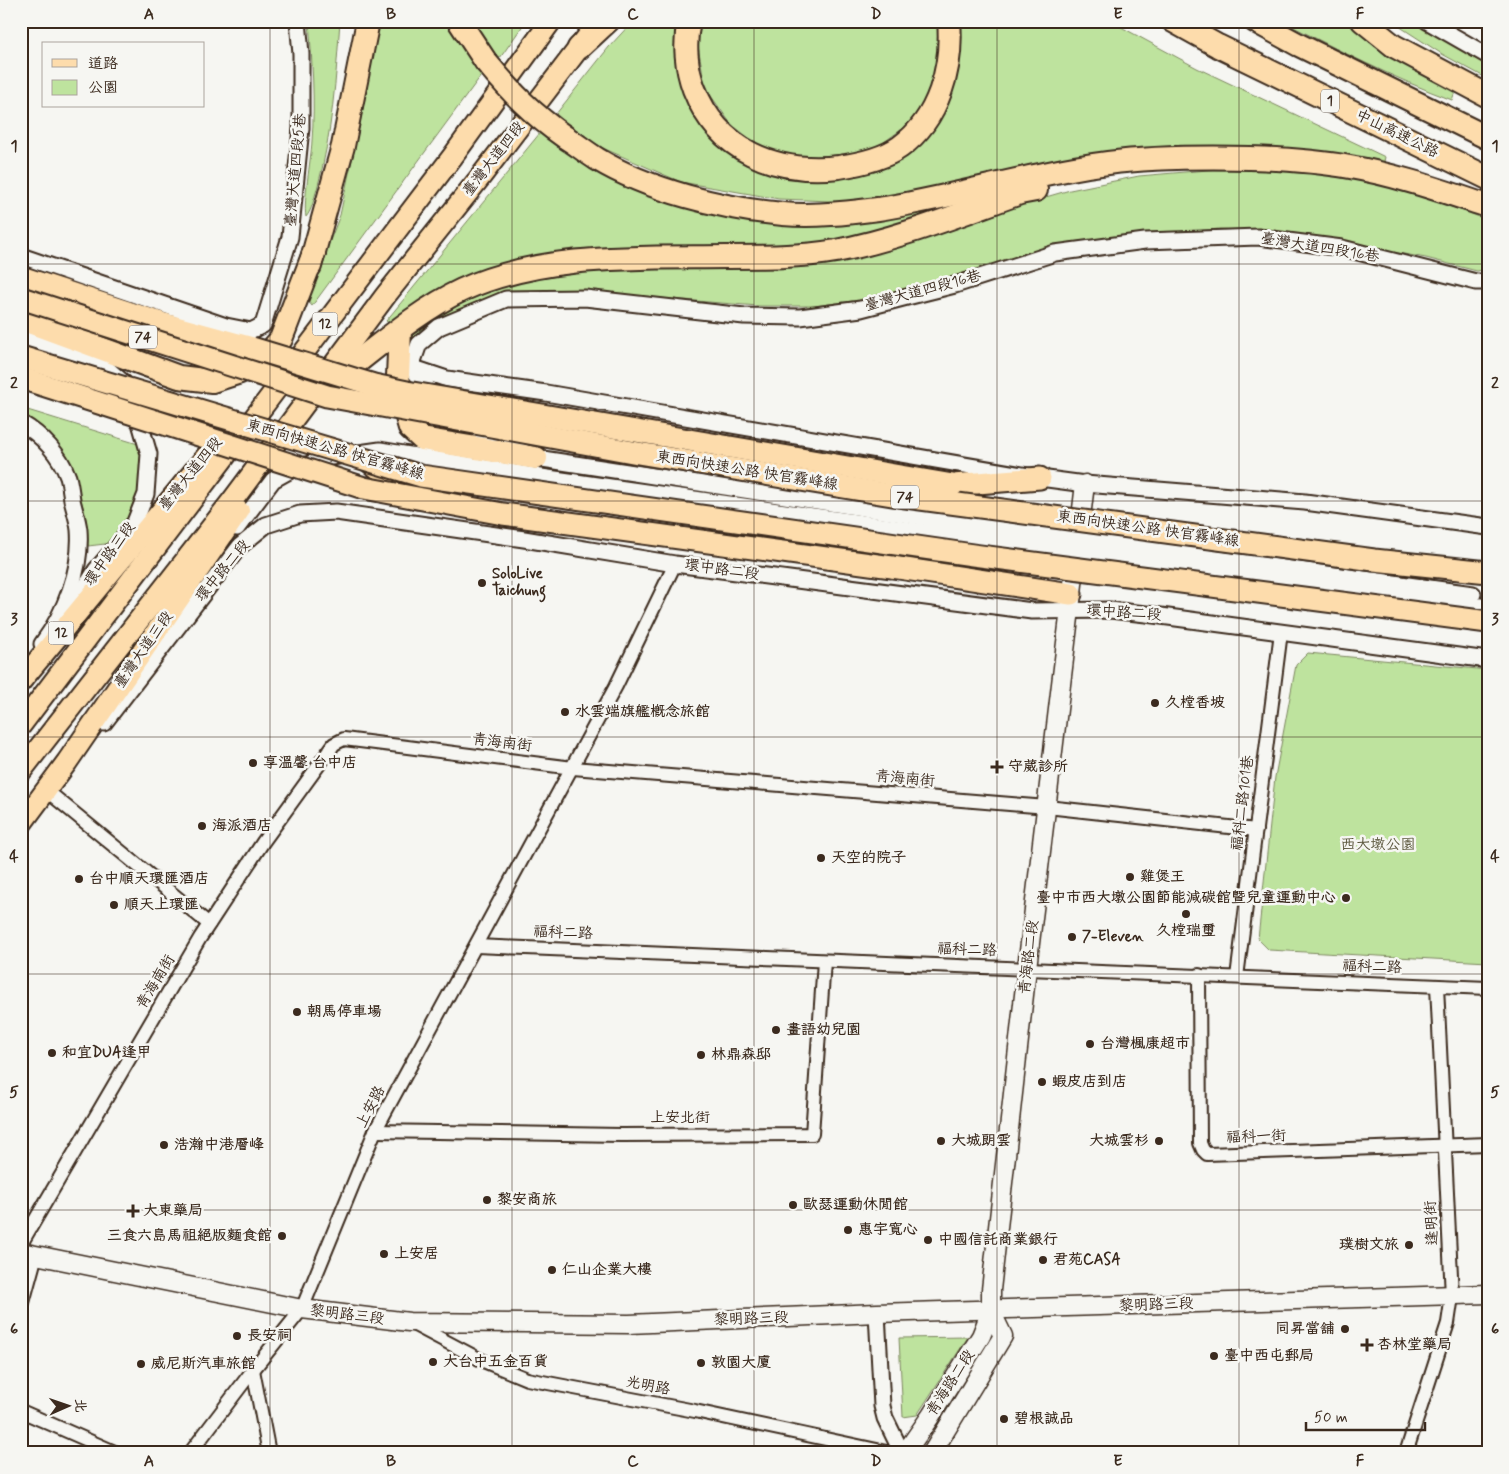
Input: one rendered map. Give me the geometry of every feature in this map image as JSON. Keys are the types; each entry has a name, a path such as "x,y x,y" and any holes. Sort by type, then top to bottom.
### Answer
{"highway":[{"path":"343,146 353,51 354,21"},
{"path":"252,348 272,370 314,253 343,146 368,21"},
{"path":"459,21 486,62 516,98 547,125 598,160 661,188 733,207 784,214 828,214 878,209 1034,176 1108,163 1178,158 1283,159 1347,166 1419,184 1488,206"},
{"path":"580,48 608,21"},
{"path":"689,21 686,40 688,70 698,99 714,125 736,146 763,160 786,166 811,168 839,167 865,162 900,147 913,135 934,106 946,73 950,56 949,21"},
{"name":"中山高速公路","path":"1173,21 1218,46 1488,178"},
{"name":"1","path":"1255,21 1299,45 1488,138"},
{"path":"1363,21 1394,46 1488,96"},
{"path":"338,377 439,302 462,290 517,272 600,260 788,257 836,251 893,237 1020,194 1178,158"},
{"path":"21,319 179,377 212,381 240,372 267,355 281,339 314,253"},
{"name":"74","path":"21,277 164,324 374,385 407,392 953,485 1040,478"},
{"name":"東西向快速公路 快官霧峰線","path":"21,298 272,370 326,396 638,453 898,496 1374,560 1488,572"},
{"path":"400,330 398,376 401,397 410,428 422,439 535,467"},
{"name":"東西向快速公路 快官霧峰線","path":"21,357 420,476 973,555 1488,622"},
{"path":"21,378 364,488 503,514 892,567 1070,602"},
{"name":"74","path":"326,396 374,385"},
{"path":"181,430 232,420"},
{"path":"369,460 417,498"},
{"path":"1440,616 1488,628"}],"main road":[{"name":"臺灣大道四段","path":"21,725 196,492 453,156 550,21"},
{"name":"臺灣大道四段","path":"236,505 386,294 580,48 599,21"},
{"name":"臺灣大道四段","path":"21,681 240,415 272,370 404,198 417,183 453,156"},
{"name":"臺灣大道四段","path":"236,505 338,377 386,294"},
{"name":"青海路二段","path":"903,1453 930,1417 981,1336 991,1310 992,1281 1027,968 1076,546 1085,484"},
{"name":"臺灣大道三段","path":"21,771 236,505"},
{"name":"臺灣大道三段","path":"21,824 67,762 236,505"},
{"name":"黎明路三段","path":"29,1254 302,1310 409,1322 629,1324 878,1313 1488,1294"},
{"name":"青海路二段","path":"932,1453 1003,1336 991,1310"}],"street":[{"name":"臺灣大道四段5巷","path":"21,256 226,326 251,331 263,325 290,237 297,180 301,128 301,54 298,21"},
{"path":"1427,21 1488,56"},
{"name":"臺灣大道四段16巷","path":"411,367 419,344 439,327 506,300 584,298 744,316 800,317 861,309 956,285 1055,252 1145,241 1258,237 1342,248 1476,282 1488,282"},
{"name":"環中路三段","path":"21,338 104,366 124,383 136,409 149,454 146,494 135,522 96,570 85,589 21,674"},
{"path":"411,367 431,392 440,409 535,467"},
{"path":"411,367 447,379 546,393 1040,478 1085,484 1306,502 1488,527"},
{"path":"524,539 546,393"},
{"name":"環中路三段","path":"21,423 42,438 56,454 68,477 79,529 77,559 72,584 47,636 21,674"},
{"path":"67,762 98,724 273,480 291,470 331,457 380,450 535,467 987,527 1076,546 1488,607"},
{"name":"環中路二段","path":"67,762 103,724 240,546 266,525 300,514 336,512 524,539 675,564 1032,611 1070,602 1110,610 1488,660"},
{"path":"1076,546 1488,596"},
{"name":"上安路","path":"190,1453 253,1370 302,1310 375,1131 616,686 675,564"},
{"name":"福科二路101巷","path":"1237,977 1281,632"},
{"name":"青海南街","path":"21,1244 108,1093 210,924 263,842 334,744 344,739 572,768 1046,807 1256,830"},
{"path":"46,790 210,924"},
{"name":"福科二路","path":"476,946 1488,988"},
{"name":"上安北街","path":"375,1131 621,1135 812,1134 824,961"},
{"name":"福科一街","path":"1199,975 1200,1142 1207,1154 1488,1144"},
{"name":"逢明街","path":"1406,1453 1448,1323 1452,1296 1437,986"},
{"path":"21,1310 29,1254"},
{"name":"青海路二段","path":"878,1313 882,1406 885,1418 903,1453"},
{"name":"光明路","path":"409,1322 481,1360 527,1379 695,1411 891,1453"},
{"path":"253,1370 269,1453"},
{"path":"21,1411 117,1453"}],"green space":[{"path":"309,21 340,21 330,127 314,200 306,217 313,111"},
{"path":"379,21 447,21 468,55 483,73 312,306 307,300 340,215 364,104"},
{"path":"470,21 526,21 500,58 483,42"},
{"path":"633,21 681,21 682,81 765,166 901,154 959,21 1110,21 1197,68 1385,157 1383,166 1268,149 1207,146 1133,152 856,202 779,199 681,182 605,149 576,132 556,114 609,47"},
{"path":"700,21 941,21 934,85 917,115 905,127 877,147 845,158 793,158 758,145 731,124 711,96 704,80 698,46"},
{"path":"1282,21 1344,21 1377,47 1426,76 1456,89 1452,100 1387,73"},
{"path":"1391,21 1421,21 1488,62 1488,79 1442,54"},
{"path":"540,133 574,155 708,210 978,202 853,242 591,255 392,325 386,321"},
{"path":"1291,168 1355,178 1399,188 1488,220 1488,269 1477,271 1426,258 1282,232 1220,229 1070,242 913,288 859,300 815,306 758,306 598,293 517,293 411,349 407,335 455,303 511,282 588,267 745,264 1008,208 1070,190 1139,176 1208,170"},
{"path":"21,408 138,444 142,455 139,499 118,539 105,544 88,546 86,519 77,483 21,416"},
{"name":"西大墩公園","path":"1308,653 1488,670 1488,962 1269,950 1258,939 1275,777 1296,665"},
{"path":"968,1337 917,1415 903,1417 899,1338"}],"place":[{"name":"SoloLive Taichung","path":"482,583"},
{"name":"久樘香坡","path":"1155,703"},
{"name":"水雲端旗艦概念旅館","path":"565,712"},
{"name":"享溫馨 台中店","path":"253,763"},
{"name":"守葳診所","path":"997,767"},
{"name":"海派酒店","path":"202,826"},
{"name":"天空的院子","path":"821,858"},
{"name":"雞煲王","path":"1130,877"},
{"name":"台中順天環匯酒店","path":"79,879"},
{"name":"臺中市西大墩公園節能減碳館暨兒童運動中心","path":"1346,898"},
{"name":"順天上環匯","path":"114,905"},
{"name":"久樘瑞璽","path":"1186,914"},
{"name":"7-Eleven","path":"1072,937"},
{"name":"朝馬停車場","path":"297,1012"},
{"name":"畫語幼兒園","path":"776,1030"},
{"name":"台灣楓康超市","path":"1090,1044"},
{"name":"和宜DUA逢甲","path":"52,1053"},
{"name":"林鼎森邸","path":"701,1055"},
{"name":"蝦皮店到店","path":"1042,1082"},
{"name":"大城朗雲","path":"941,1141"},
{"name":"大城雲杉","path":"1159,1141"},
{"name":"浩瀚中港層峰","path":"164,1145"},
{"name":"黎安商旅","path":"487,1200"},
{"name":"歐瑟運動休閒館","path":"793,1205"},
{"name":"大東藥局","path":"133,1211"},
{"name":"惠宇寬心","path":"848,1230"},
{"name":"三食六島馬祖絕版麵食館","path":"282,1236"},
{"name":"中國信託商業銀行","path":"928,1240"},
{"name":"璞樹文旅","path":"1409,1245"},
{"name":"上安居","path":"384,1254"},
{"name":"君苑CASA","path":"1043,1260"},
{"name":"仁山企業大樓","path":"552,1270"},
{"name":"同昇當舖","path":"1345,1329"},
{"name":"長安祠","path":"237,1336"},
{"name":"杏林堂藥局","path":"1367,1345"},
{"name":"臺中西屯郵局","path":"1214,1356"},
{"name":"大台中五金百貨","path":"433,1362"},
{"name":"敦園大廈","path":"701,1363"},
{"name":"威尼斯汽車旅館","path":"141,1364"},
{"name":"碧根誠品","path":"1004,1419"}]}
